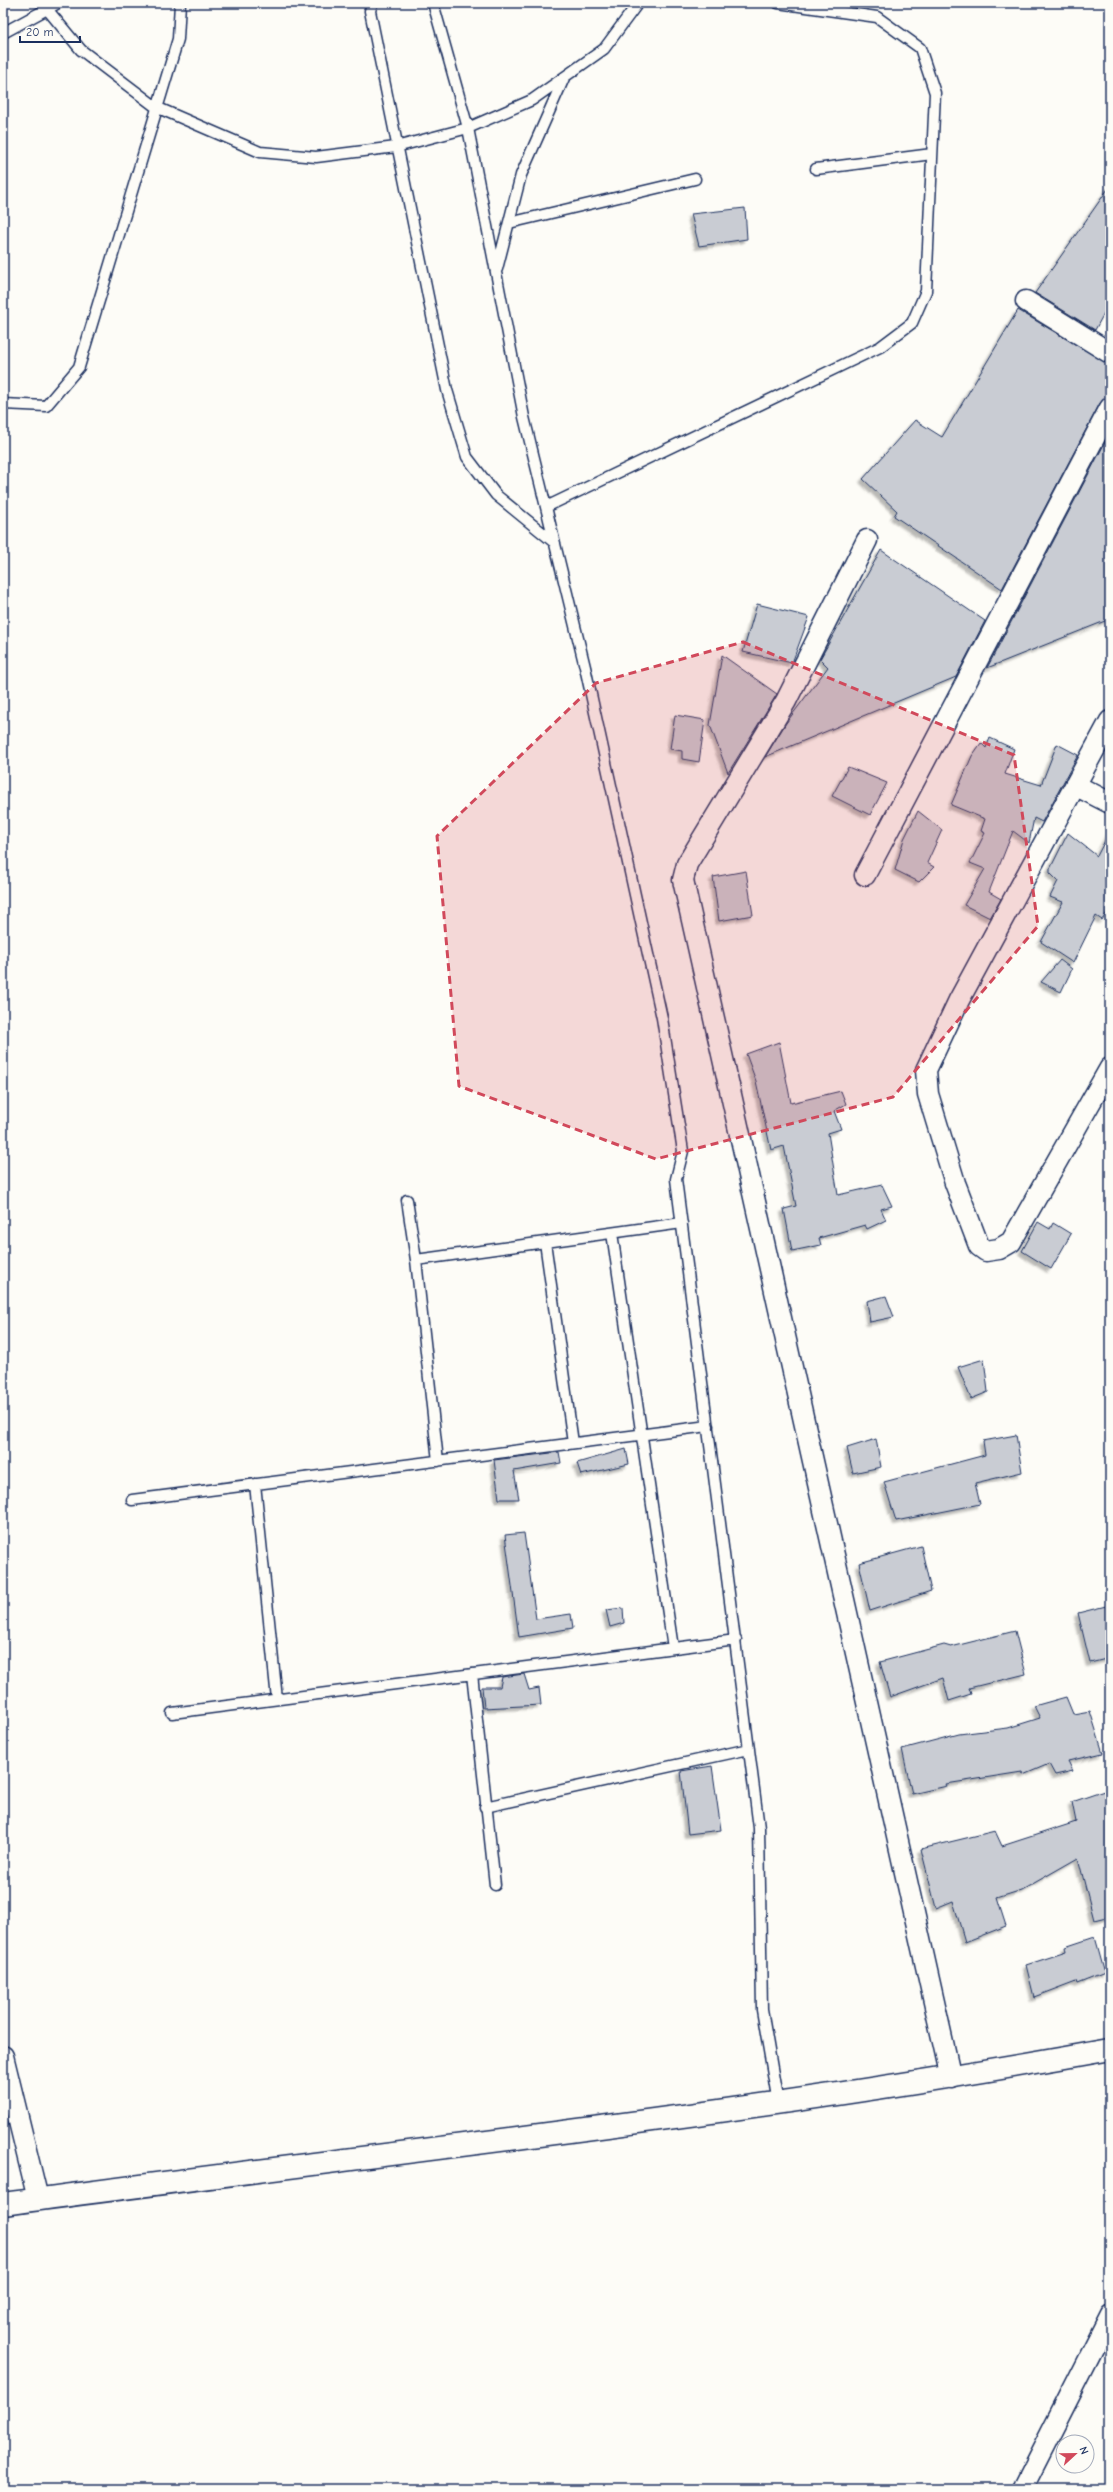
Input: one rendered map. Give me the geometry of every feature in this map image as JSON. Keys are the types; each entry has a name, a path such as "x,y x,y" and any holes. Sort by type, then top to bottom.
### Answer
{"street":[{"path":"1026,300 1110,353"},
{"path":"865,875 1110,408"},
{"path":"867,540 786,701 687,864 683,880 951,2078"},
{"path":"1110,721 958,1000 926,1070 928,1094 955,1183 979,1246 986,1251 999,1250 1011,1242 1110,1068"},
{"path":"1075,784 1110,803"},
{"path":"3,2204 778,2103 951,2078 1110,2049"},
{"path":"3,2056 38,2199"},
{"path":"1022,2489 1110,2316"}],"lane":[{"path":"3,33 44,6 58,3"},
{"path":"3,404 46,406 79,368 156,107 178,39 180,3"},
{"path":"372,3 370,11 396,147 447,390 467,457 496,495 555,543"},
{"path":"433,3 468,128 524,417 585,667 662,1018 683,1151 676,1179 759,1828 762,2010 778,2103"},
{"path":"44,6 81,50 156,107 260,152 316,158 396,147 468,128 532,100 604,49 638,3"},
{"path":"546,506 880,347 912,324 926,291 935,93 920,48 877,17 778,3"},
{"path":"496,273 521,175 564,77"},
{"path":"816,169 932,154"},
{"path":"509,223 696,179"},
{"path":"407,1200 416,1260 438,1461"},
{"path":"416,1260 682,1223"},
{"path":"612,1233 673,1648"},
{"path":"545,1242 573,1443"},
{"path":"132,1500 708,1426"},
{"path":"255,1484 277,1699"},
{"path":"172,1713 736,1640"},
{"path":"472,1674 485,1806 495,1884"},
{"path":"485,1806 749,1750"}],"highlighted area":[{"path":"743,642 1014,755 1038,926 893,1097 656,1159 459,1086 437,836 596,683"}],"building":[{"path":"1110,186 1110,302 1095,330 1035,293"},
{"path":"745,208 747,239 699,246 691,214"},
{"path":"1018,310 1110,365 1110,397 1100,403 1002,589 894,516 897,511 863,479 915,420 942,437"},
{"path":"1110,433 1110,619 987,668"},
{"path":"881,550 985,621 956,677 765,757 786,723 828,667 820,659"},
{"path":"757,604 809,617 792,663 743,652"},
{"path":"722,655 777,694 728,773 710,725"},
{"path":"675,715 705,720 699,762 682,759 682,751 670,749"},
{"path":"990,738 1014,749 1005,774 1041,785 1057,744 1078,755 1042,822 1034,818 1029,843 1013,831 989,892 1001,899 990,918 964,905 985,869 970,863 985,833 981,831 985,819 951,805 972,756 981,743 986,748"},
{"path":"848,767 887,783 870,815 832,796"},
{"path":"918,811 942,830 927,863 934,867 919,882 895,870 904,839"},
{"path":"1110,831 1110,908 1102,920 1096,916 1073,963 1041,942 1063,902 1050,897 1058,881 1050,873 1050,869 1068,833 1097,856"},
{"path":"746,871 753,915 719,921 713,877"},
{"path":"1060,960 1072,969 1061,992 1041,982"},
{"path":"779,1042 791,1103 841,1091 846,1104 834,1111 841,1129 828,1133 838,1195 882,1185 892,1206 881,1209 886,1220 867,1229 865,1225 819,1238 821,1245 792,1251 784,1209 796,1206 784,1146 771,1150 756,1081 746,1054"},
{"path":"1038,1222 1050,1229 1053,1223 1071,1234 1051,1269 1022,1251"},
{"path":"886,1296 894,1317 870,1322 867,1301"},
{"path":"984,1359 988,1392 971,1399 958,1367"},
{"path":"1016,1435 1022,1472 975,1483 980,1504 896,1521 884,1482 985,1455 983,1441"},
{"path":"876,1439 881,1467 853,1473 847,1448"},
{"path":"626,1449 629,1464 581,1475 577,1463"},
{"path":"559,1452 561,1463 514,1471 519,1499 499,1499 494,1460"},
{"path":"524,1533 536,1619 571,1614 573,1628 519,1637 505,1535"},
{"path":"921,1546 931,1591 870,1611 859,1563"},
{"path":"1110,1605 1110,1658 1090,1663 1078,1613"},
{"path":"623,1608 624,1623 610,1627 606,1610"},
{"path":"1015,1631 1026,1674 969,1688 971,1694 949,1701 943,1678 890,1697 880,1662 944,1645 951,1647"},
{"path":"524,1674 529,1690 539,1688 541,1705 484,1708 482,1687 500,1687 502,1677"},
{"path":"1066,1697 1073,1714 1090,1711 1103,1753 1068,1761 1073,1771 1055,1775 1049,1764 1023,1775 1022,1772 946,1784 947,1786 912,1794 902,1749 959,1734 1008,1728 1040,1718 1034,1706"},
{"path":"712,1766 721,1830 688,1834 681,1771"},
{"path":"1110,1789 1110,1916 1094,1920 1078,1858 1022,1890 997,1898 1006,1926 965,1942 953,1901 936,1908 921,1849 995,1831 1002,1846 1076,1822 1072,1802"},
{"path":"1095,1937 1105,1973 1077,1984 1076,1981 1034,1997 1026,1965 1066,1952 1065,1947"}]}
